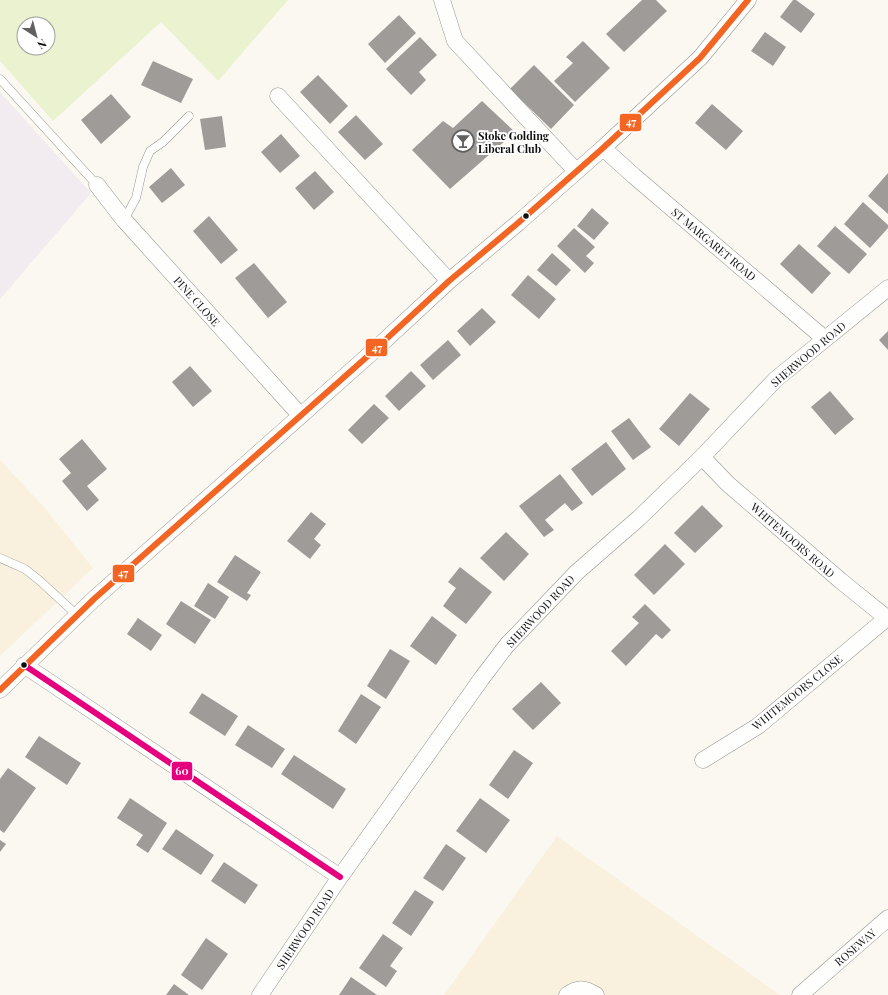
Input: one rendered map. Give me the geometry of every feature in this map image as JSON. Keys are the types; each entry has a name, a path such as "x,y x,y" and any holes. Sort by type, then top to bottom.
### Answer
{"street":[{"path":"442,0 455,41 576,171"},
{"path":"0,690 77,615 449,281 518,223 603,148 700,58 748,0"},
{"path":"278,96 449,281"},
{"name":"ST MARGARET ROAD","path":"603,148 825,339"},
{"name":"PINE CLOSE","path":"97,185 124,220 300,415"},
{"name":"SHERWOOD ROAD","path":"260,995 340,877 482,678 507,646 577,572 639,518 702,457 776,379 888,288"},
{"name":"WHITEMOORS ROAD","path":"702,457 728,484 887,619"},
{"name":"WHITEMOORS CLOSE","path":"703,760 758,726 887,619"},
{"path":"24,665 340,877"},
{"name":"ROSEWAY","path":"800,995 888,918"},
{"path":"567,995 578,989 587,990 596,995"}],"lane":[{"path":"0,79 97,185"},
{"path":"124,220 136,198 143,167 150,151 163,142 189,116"},
{"path":"0,558 25,569 77,615"}],"shaded area":[{"path":"0,92 91,193 0,299"},
{"path":"0,460 44,507 93,568 0,656"},
{"path":"557,836 780,995 444,995"}],"green space":[{"path":"0,0 288,0 218,81 161,22 53,121 0,61"}],"building":[{"path":"642,0 656,0 667,11 624,52 606,34"},
{"path":"793,0 796,0 815,14 801,33 780,17"},
{"path":"399,15 416,33 385,63 368,44"},
{"path":"765,32 786,47 773,66 751,51"},
{"path":"420,37 437,55 419,72 426,80 411,95 386,69"},
{"path":"583,41 610,68 575,102 554,81 573,63 566,57"},
{"path":"153,61 193,79 181,103 141,85"},
{"path":"534,65 574,105 551,129 510,89"},
{"path":"318,75 348,106 330,124 300,92"},
{"path":"111,94 131,117 101,144 81,120"},
{"name":"Stoke Golding Liberal Club","path":"482,101 515,132 450,189 412,150 443,121 453,128"},
{"path":"712,104 743,131 726,150 695,123"},
{"path":"356,115 383,144 365,160 338,132"},
{"path":"222,116 226,147 205,150 200,119"},
{"path":"281,134 300,156 280,173 261,152"},
{"path":"171,168 185,185 162,203 149,187"},
{"path":"315,171 334,192 314,210 295,188"},
{"path":"888,173 888,214 868,196"},
{"path":"863,202 888,225 888,228 870,248 844,224"},
{"path":"592,208 609,223 594,240 577,226"},
{"path":"209,216 238,250 221,264 193,231"},
{"path":"835,226 867,254 849,274 817,246"},
{"path":"574,228 595,247 586,256 594,263 585,273 557,246"},
{"path":"799,244 831,273 812,294 780,264"},
{"path":"552,253 571,270 556,286 537,270"},
{"path":"254,263 287,302 268,318 235,278"},
{"path":"528,275 556,299 539,319 511,295"},
{"path":"482,308 496,322 470,346 457,331"},
{"path":"888,331 888,350 879,340"},
{"path":"448,340 461,355 433,380 420,365"},
{"path":"190,366 212,391 193,407 172,382"},
{"path":"411,371 426,386 399,411 385,396"},
{"path":"830,391 854,419 835,435 811,407"},
{"path":"690,393 710,409 679,446 659,429"},
{"path":"374,404 389,418 362,444 348,430"},
{"path":"629,418 651,447 633,460 611,431"},
{"path":"82,439 107,469 87,486 99,500 87,511 62,481 71,473 59,459"},
{"path":"606,442 626,469 592,496 571,469"},
{"path":"560,474 583,503 572,511 565,503 545,520 554,530 544,537 519,506"},
{"path":"702,505 723,526 695,553 674,533"},
{"path":"311,512 326,524 314,539 321,545 310,559 287,541"},
{"path":"506,532 529,554 504,581 480,558"},
{"path":"665,544 685,564 654,595 634,575"},
{"path":"235,555 261,572 247,593 251,595 247,601 217,582"},
{"path":"460,567 492,592 466,624 443,606 456,588 448,582"},
{"path":"208,583 229,597 215,619 194,606"},
{"path":"181,601 211,620 195,644 166,624"},
{"path":"645,604 671,630 662,639 656,634 626,666 611,651 639,623 632,617"},
{"path":"432,616 457,635 436,665 410,646"},
{"path":"138,618 162,635 151,651 127,634"},
{"path":"390,649 410,661 386,699 367,686"},
{"path":"541,682 561,703 533,730 512,709"},
{"path":"202,693 238,716 225,736 189,713"},
{"path":"361,694 381,707 356,744 338,731"},
{"path":"248,725 285,749 272,768 235,745"},
{"path":"39,736 81,763 67,785 25,757"},
{"path":"514,750 533,763 508,799 489,785"},
{"path":"294,755 346,789 333,809 281,774"},
{"path":"8,768 36,788 4,833 0,830 0,779"},
{"path":"130,798 167,823 148,853 136,845 143,835 117,818"},
{"path":"480,798 510,820 486,853 456,831"},
{"path":"176,829 214,855 201,875 162,849"},
{"path":"0,840 6,844 0,852"},
{"path":"446,844 466,858 443,891 423,878"},
{"path":"224,862 258,885 245,904 211,881"},
{"path":"415,890 434,902 411,936 392,923"},
{"path":"383,934 403,948 390,966 397,971 386,987 359,968"},
{"path":"206,938 228,954 202,990 181,975"},
{"path":"351,977 377,995 339,995"},
{"path":"174,984 189,995 166,995"}],"transit line":[{"name":"47","path":"0,690 94,599 369,355 449,281 518,223 603,148 700,58 748,0"},
{"name":"60","path":"24,665 340,877"}],"place":[{"name":"Stoke Golding Liberal Club","path":"463,141"}]}
